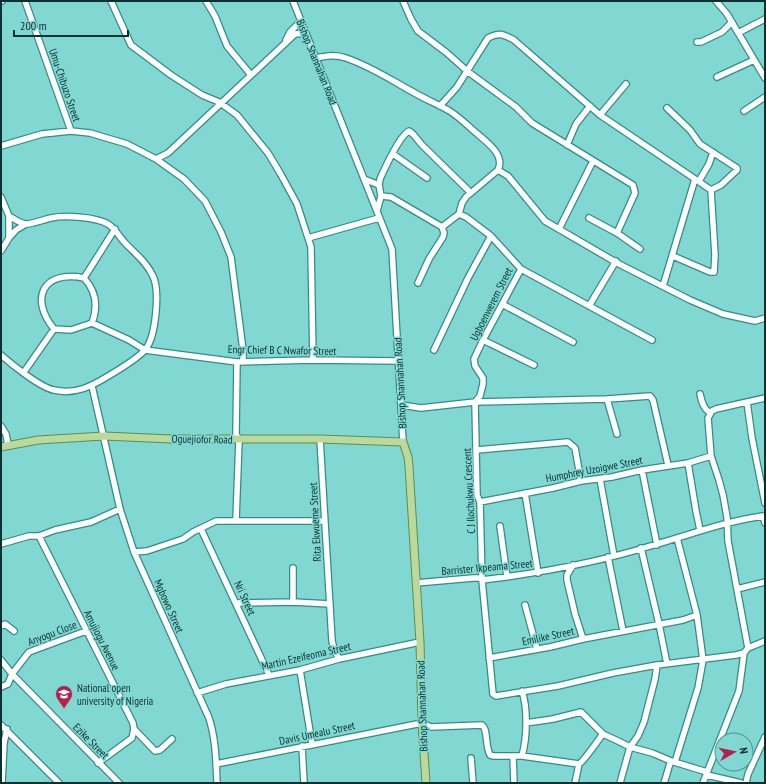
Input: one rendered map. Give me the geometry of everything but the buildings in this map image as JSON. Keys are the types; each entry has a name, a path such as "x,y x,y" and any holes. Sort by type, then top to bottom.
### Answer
{"main road":[{"name":"Oguejiofor Road","path":"5,446 38,440 104,436 239,440 320,439 403,442"},
{"name":"Bishop Shannahan Road","path":"403,442 408,457 409,466 420,642 422,723 426,783"}],"street":[{"name":"Umu-Chibuzo Street","path":"25,1 70,131"},
{"path":"111,1 131,45 171,75 202,95 222,104 242,121 251,134 268,153 297,204 311,247 313,360"},
{"path":"206,1 215,16 228,46 251,75"},
{"name":"Bishop Shannahan Road","path":"293,1 392,249 397,362 403,442"},
{"path":"402,1 418,31 443,49 467,71 516,107 532,123 633,185 635,193 617,233"},
{"path":"716,1 732,22 765,78"},
{"path":"738,33 765,19"},
{"path":"282,46 290,32 301,21"},
{"path":"697,42 701,42 722,32 732,22"},
{"path":"156,159 168,153 295,34 306,33"},
{"path":"440,106 456,87 488,38 496,34 503,34 514,40 600,115 711,190"},
{"path":"316,58 333,55 345,57 372,69 440,106 467,124 487,141 496,153 500,166 498,170 470,192 462,203 459,214 442,227"},
{"path":"717,77 754,60"},
{"path":"600,115 626,84"},
{"path":"744,111 765,97"},
{"path":"567,145 576,124 590,106"},
{"path":"667,108 690,130 700,144 736,167 737,170 721,184 711,190"},
{"path":"1,146 42,134 70,131 90,133 127,144 156,159 184,178 205,201 231,257 243,350 240,361 236,434 239,440 236,520"},
{"path":"377,211 381,196 379,185 404,133 409,132 413,134 422,145 470,192"},
{"path":"663,286 697,180 709,164 713,152"},
{"path":"393,154 427,178"},
{"path":"559,229 593,161"},
{"path":"498,170 508,176 545,221 616,261 663,286 723,314 755,321 765,318"},
{"path":"364,179 379,185"},
{"path":"672,256 710,272 714,272 715,255 711,190"},
{"path":"381,196 391,197 442,227 444,233 443,236 429,259 418,283"},
{"path":"1,197 8,216 10,238"},
{"name":"Ugboenwerem Street","path":"459,214 466,217 491,236 521,269 483,340 474,362 481,374 483,384 480,396 476,402"},
{"path":"8,216 26,224"},
{"path":"1,251 16,230 26,224 65,216 96,220 106,223 115,229 124,242 148,265 157,287 155,320 149,344 144,350 118,370 92,386 73,391 52,390 41,385 8,362 1,355"},
{"path":"308,238 379,218"},
{"path":"589,218 617,233 640,249"},
{"path":"84,278 115,229"},
{"path":"434,350 468,278 491,236"},
{"path":"589,306 616,261"},
{"path":"521,269 652,340"},
{"path":"92,323 96,308 94,292 92,287 84,278 57,278 49,283 41,299 42,309 47,320 54,329 71,330 92,323 129,340 144,350"},
{"path":"502,304 573,342"},
{"path":"24,372 54,329"},
{"path":"483,340 534,365"},
{"name":"Engr Chief B C Nwafor Street","path":"144,350 240,361 313,360 397,362"},
{"name":"Mgbowo Street","path":"92,386 120,509 134,552 213,731 216,751 217,783"},
{"path":"700,394 702,405 710,414"},
{"path":"401,405 421,408 476,402 607,399 650,396 653,400 668,465"},
{"path":"703,783 739,691 746,651 728,540 727,517 719,480 711,456 708,418 716,409 765,398"},
{"path":"607,399 617,434"},
{"name":"C J Ilochukwu Crescent","path":"476,402 477,495 480,502 482,580 493,694 496,696 522,691"},
{"path":"748,402 752,438 765,503"},
{"path":"1,426 6,434 5,446"},
{"name":"Rita Ekwueme Street","path":"320,439 332,641 334,649 340,659"},
{"path":"477,450 568,442 575,448 580,467 581,481"},
{"name":"Humphrey Uzoigwe Street","path":"480,502 581,481 600,479 668,465 688,463 711,456"},
{"path":"688,463 700,530"},
{"path":"642,470 657,544"},
{"path":"600,479 614,556"},
{"path":"525,493 538,573"},
{"path":"1,544 29,536 39,536 55,530 91,522 120,509"},
{"path":"573,565 614,556 700,530 764,514 765,523"},
{"path":"134,552 147,550 183,539 209,523 216,521 324,521"},
{"path":"500,526 507,577"},
{"name":"Nri Street","path":"201,529 269,675"},
{"name":"Amujiogu Avenue","path":"39,536 133,723 134,729"},
{"path":"664,783 667,776 666,771 673,761 698,688 702,660 697,616 677,538"},
{"path":"641,548 667,664"},
{"path":"608,557 623,631"},
{"name":"Barrister Ikpeama Street","path":"416,583 473,578 479,578 482,580 538,573 573,565"},
{"name":"Emilike Street","path":"489,658 583,639 567,580 567,575 573,565"},
{"path":"292,602 293,568"},
{"path":"737,589 765,582"},
{"path":"236,603 292,602 330,604"},
{"path":"525,605 537,649"},
{"path":"583,639 697,616"},
{"path":"1,626 5,624 14,631"},
{"name":"Anyogu Close","path":"1,687 8,684 12,674 32,649 86,631"},
{"path":"522,756 526,723 525,698 522,691 558,686 613,673 657,665 702,660 746,651 765,641"},
{"name":"Martin Ezeifeoma Street","path":"197,693 226,684 300,670 340,659 420,642"},
{"name":"Ezike Street","path":"1,660 12,674 119,783"},
{"path":"620,783 630,747 638,736 644,722 656,679 657,665"},
{"path":"300,670 312,744"},
{"path":"526,723 553,719 582,712 603,734 630,747 741,783"},
{"path":"422,723 431,727 482,725 485,729 487,748 490,755 522,756 579,764 583,762 603,734"},
{"name":"Davis Umealu Street","path":"216,764 422,723"},
{"path":"1,724 59,783"},
{"path":"2,783 6,729"},
{"path":"134,729 155,751 160,750 172,740"},
{"path":"98,762 132,738 134,729"},
{"path":"746,783 748,774 763,747 765,737"},
{"path":"302,746 304,783"},
{"path":"513,756 514,783"},
{"path":"471,758 473,783"},
{"path":"575,783 579,764"}],"place":[{"name":"National open university of Nigeria","path":"64,709"}]}
